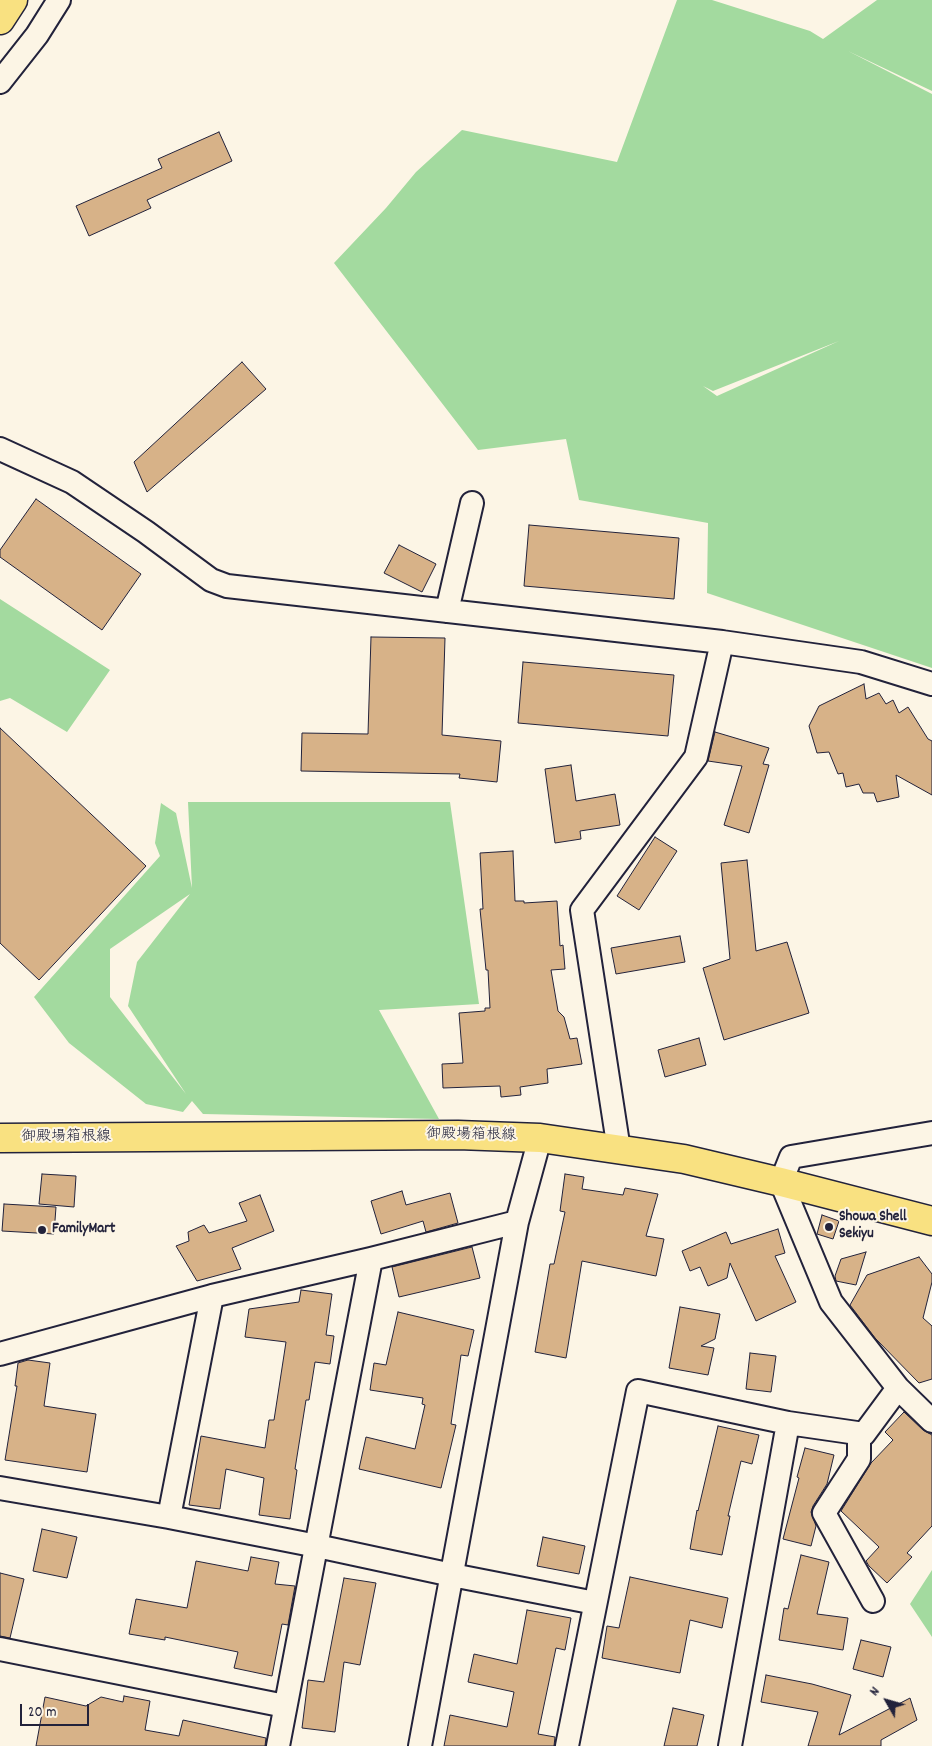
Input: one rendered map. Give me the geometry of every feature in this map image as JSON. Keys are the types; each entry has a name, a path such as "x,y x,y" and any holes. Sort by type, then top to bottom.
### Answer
{"main road":[{"path":"0,20 14,0"},
{"name":"御殿場箱根線","path":"0,1138 458,1135 540,1138 684,1159 932,1221"}],"street":[{"path":"0,82 37,35 59,0"},
{"path":"0,449 72,482 146,532 211,580 227,586 722,642 861,662 932,684"},
{"path":"447,611 472,503"},
{"path":"619,1150 582,910 696,756 722,642"},
{"path":"932,1133 791,1157 781,1182 831,1302 898,1388 932,1421"},
{"path":"420,1746 517,1222 540,1138"},
{"path":"0,1354 212,1296 371,1259 517,1222"},
{"path":"278,1746 371,1259"},
{"path":"169,1517 212,1296"},
{"path":"568,1746 638,1391 788,1423 864,1434 898,1388"},
{"path":"730,1746 788,1423"},
{"path":"859,1433 859,1459 824,1513 873,1601"},
{"path":"0,1488 169,1517 596,1603"},
{"path":"0,1649 285,1706"}],"green space":[{"path":"677,0 712,0 810,31 823,39 877,0 932,0 932,91 848,51 932,94 932,668 707,593 708,523 579,500 566,439 478,450 334,263 386,208 416,172 462,130 617,162","holes":["839,341 717,396 703,386 713,391"]},
{"path":"0,599 110,670 67,732 10,698 0,701"},
{"path":"188,802 450,802 479,1004 379,1010 439,1119 203,1114 192,1101 183,1112 146,1104 69,1043 34,997 160,856 155,843 161,803 176,813 192,888","holes":["190,894 137,962 128,1006 186,1094 110,997 110,949"]},
{"path":"932,1570 932,1637 910,1604"}],"building":[{"path":"219,132 232,161 147,200 151,208 89,236 76,206 162,168 158,159"},
{"path":"242,362 266,389 147,492 134,462"},
{"path":"36,499 141,574 102,630 0,557 0,550"},
{"path":"529,525 679,538 674,599 524,586"},
{"path":"399,545 436,564 422,592 384,573"},
{"path":"371,637 445,638 442,735 501,741 497,782 459,778 460,774 301,771 302,733 368,734"},
{"path":"523,662 674,675 668,736 518,723"},
{"path":"864,684 866,699 879,693 886,704 893,700 899,713 908,707 928,739 932,741 932,795 896,775 899,797 877,802 874,793 863,793 859,784 846,787 843,773 838,774 829,752 817,753 809,726 819,706"},
{"path":"0,728 146,866 39,980 0,943"},
{"path":"715,732 769,748 763,764 769,765 749,833 724,825 742,766 708,761"},
{"path":"571,765 576,801 615,794 620,825 580,831 581,839 555,843 545,769"},
{"path":"655,837 677,851 639,910 617,896"},
{"path":"513,851 515,901 524,901 524,903 557,901 560,946 563,945 565,969 551,970 558,1011 564,1017 570,1039 577,1038 582,1064 547,1069 548,1083 520,1087 521,1095 501,1097 500,1086 443,1088 442,1064 463,1063 459,1013 485,1011 485,1008 490,1008 488,970 486,970 480,909 483,909 480,853"},
{"path":"747,860 756,951 787,942 809,1013 724,1040 703,968 730,959 721,863"},
{"path":"680,936 685,962 616,974 611,948"},
{"path":"699,1038 706,1065 665,1077 658,1050"},
{"path":"42,1174 76,1176 74,1207 39,1204"},
{"path":"565,1174 584,1177 582,1189 623,1195 625,1188 658,1194 646,1236 664,1239 656,1276 582,1261 566,1358 535,1352 550,1264 554,1264 565,1212 560,1211"},
{"path":"402,1191 406,1205 450,1193 458,1223 426,1232 423,1221 381,1234 371,1201"},
{"path":"260,1195 274,1231 232,1248 241,1269 197,1281 176,1246 189,1241 188,1232 204,1225 209,1233 247,1221 239,1203"},
{"path":"4,1204 56,1207 54,1234 2,1231"},
{"path":"822,1215 839,1221 833,1239 817,1234"},
{"path":"778,1229 785,1253 775,1256 796,1302 756,1321 730,1263 727,1278 708,1286 700,1267 690,1271 682,1251 726,1232 731,1244"},
{"path":"472,1247 480,1278 399,1297 392,1267"},
{"path":"866,1252 856,1285 836,1281 835,1276 841,1259"},
{"path":"919,1257 932,1274 932,1282 923,1318 932,1326 932,1379 919,1383 875,1338 850,1305 867,1275"},
{"path":"301,1290 332,1294 326,1335 334,1336 330,1364 315,1362 309,1400 306,1400 295,1469 297,1470 290,1519 259,1515 264,1478 226,1469 220,1509 189,1505 201,1436 265,1448 269,1420 274,1420 286,1342 245,1337 249,1309 299,1302"},
{"path":"680,1307 720,1314 715,1339 701,1346 714,1348 708,1375 669,1368"},
{"path":"398,1312 474,1330 468,1356 461,1355 451,1424 456,1425 441,1488 359,1469 366,1437 415,1449 425,1405 422,1404 423,1398 370,1390 374,1363 386,1365"},
{"path":"750,1353 776,1356 771,1392 746,1389"},
{"path":"28,1360 50,1363 44,1406 96,1414 87,1472 5,1460 17,1386 15,1386 18,1363"},
{"path":"904,1412 923,1430 932,1435 932,1526 907,1553 912,1557 887,1583 866,1561 879,1547 841,1511 871,1463 893,1440 885,1432"},
{"path":"718,1426 759,1435 752,1464 741,1461 728,1516 730,1516 722,1555 690,1549 697,1510"},
{"path":"805,1448 834,1455 827,1484 811,1512 816,1526 811,1546 783,1539"},
{"path":"42,1529 77,1537 67,1578 33,1571"},
{"path":"543,1537 585,1546 579,1574 537,1566"},
{"path":"801,1555 829,1562 817,1614 848,1618 843,1650 779,1640 784,1608 788,1609"},
{"path":"251,1557 279,1562 275,1584 295,1586 288,1625 282,1624 272,1676 234,1668 238,1652 165,1637 165,1640 129,1634 136,1599 187,1608 196,1561 248,1571"},
{"path":"0,1573 24,1579 10,1638 0,1636"},
{"path":"630,1577 728,1598 722,1628 690,1620 680,1673 602,1658 607,1626 619,1628"},
{"path":"344,1578 376,1583 360,1665 344,1662 335,1732 302,1728 308,1680 324,1682"},
{"path":"527,1610 571,1618 565,1650 556,1648 538,1734 555,1737 554,1746 444,1746 450,1715 507,1727 514,1692 468,1682 474,1654 517,1664"},
{"path":"861,1640 891,1647 883,1677 853,1669"},
{"path":"766,1675 812,1684 851,1695 839,1735 910,1698 917,1720 881,1740 881,1746 808,1746 818,1712 761,1702"},
{"path":"124,1696 150,1701 145,1730 179,1736 183,1720 266,1738 265,1746 36,1746 45,1697 86,1706 101,1697 123,1702"},
{"path":"673,1708 704,1715 697,1746 664,1746"}],"place":[{"name":"Showa Shell Sekiyu","path":"829,1227"},
{"name":"FamilyMart","path":"42,1230"}]}
